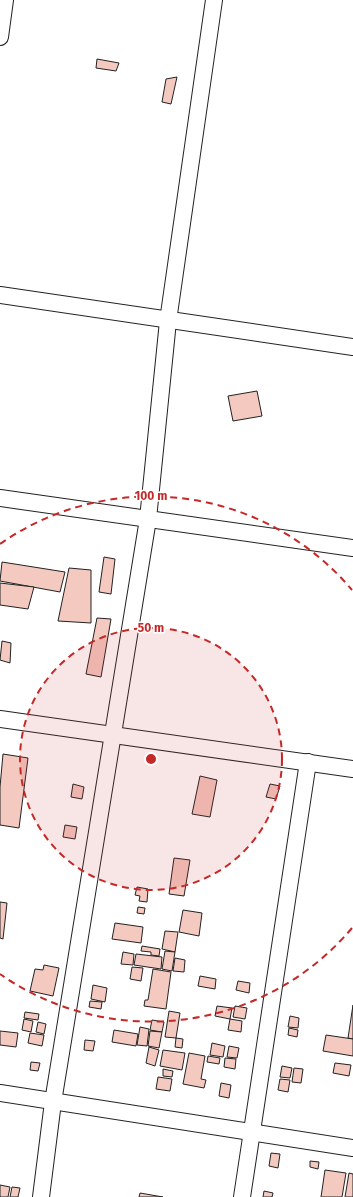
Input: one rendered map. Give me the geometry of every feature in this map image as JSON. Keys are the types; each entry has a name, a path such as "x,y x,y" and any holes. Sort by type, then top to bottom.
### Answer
{"street":[{"path":"0,36 5,0"},
{"path":"41,1197 53,1102 148,519 168,321 214,0"},
{"path":"0,295 168,321 353,347"},
{"path":"0,498 353,548"},
{"path":"0,719 353,769"},
{"path":"242,1197 253,1133 308,762"},
{"path":"0,1093 353,1148"}],"building":[{"path":"97,59 119,63 116,71 96,68"},
{"path":"177,77 171,104 162,102 166,79"},
{"path":"257,391 262,416 233,421 228,396"},
{"path":"104,557 115,559 111,594 99,592"},
{"path":"2,562 65,572 60,592 0,581"},
{"path":"69,568 91,570 91,623 58,621"},
{"path":"0,583 34,587 28,609 0,605"},
{"path":"97,618 111,619 101,677 86,674"},
{"path":"2,641 11,643 10,663 0,660"},
{"path":"3,754 28,758 19,828 0,825 0,787"},
{"path":"200,776 217,780 210,817 192,814"},
{"path":"73,784 84,787 82,799 71,797"},
{"path":"270,784 280,786 276,799 266,797"},
{"path":"65,825 77,827 75,839 63,837"},
{"path":"174,858 190,860 184,896 169,894"},
{"path":"137,887 148,889 147,902 139,901 140,896 135,895"},
{"path":"0,902 7,903 3,939 0,938"},
{"path":"138,907 145,908 144,914 137,913"},
{"path":"183,910 202,913 199,936 179,932"},
{"path":"115,923 143,927 141,943 112,939"},
{"path":"165,931 178,932 175,952 162,949"},
{"path":"142,946 160,949 159,956 151,955 151,952 141,951"},
{"path":"165,951 175,952 172,971 162,969"},
{"path":"123,952 134,954 133,965 121,964"},
{"path":"136,954 162,957 161,969 134,965"},
{"path":"175,958 185,960 184,972 173,971"},
{"path":"44,965 59,968 53,996 30,991 35,969 43,970"},
{"path":"132,967 143,968 141,981 130,979"},
{"path":"153,969 171,972 166,1009 144,1006 145,1000 148,1000"},
{"path":"200,976 216,979 215,989 198,986"},
{"path":"238,981 250,983 249,993 236,990"},
{"path":"93,985 107,988 105,1002 91,999"},
{"path":"90,1001 102,1002 101,1009 89,1007"},
{"path":"353,1005 353,1039 348,1038"},
{"path":"217,1006 232,1008 230,1019 215,1016"},
{"path":"235,1006 247,1008 245,1019 233,1017"},
{"path":"169,1011 180,1013 176,1038 165,1037"},
{"path":"25,1012 39,1014 38,1020 24,1018"},
{"path":"290,1016 299,1018 298,1028 288,1027"},
{"path":"24,1019 33,1021 31,1032 22,1030"},
{"path":"230,1019 242,1021 241,1032 228,1030"},
{"path":"152,1020 164,1022 162,1032 150,1030"},
{"path":"38,1022 46,1024 44,1034 36,1032"},
{"path":"140,1027 149,1029 147,1046 137,1045"},
{"path":"289,1028 298,1030 297,1037 288,1035"},
{"path":"114,1030 138,1034 136,1046 112,1042"},
{"path":"0,1031 18,1033 16,1047 0,1045"},
{"path":"150,1031 162,1032 159,1048 148,1046"},
{"path":"30,1033 44,1035 42,1046 28,1043"},
{"path":"326,1035 353,1039 353,1056 323,1051"},
{"path":"176,1038 183,1039 182,1048 175,1047"},
{"path":"85,1040 95,1041 93,1051 84,1050"},
{"path":"212,1043 225,1046 223,1057 210,1055"},
{"path":"229,1046 239,1048 237,1058 227,1057"},
{"path":"149,1047 159,1050 155,1066 146,1063"},
{"path":"163,1050 185,1053 182,1070 160,1066"},
{"path":"189,1053 205,1056 201,1079 206,1080 204,1088 183,1084"},
{"path":"208,1056 220,1058 219,1064 207,1062"},
{"path":"225,1058 236,1059 235,1069 224,1067"},
{"path":"31,1062 40,1063 38,1071 30,1070"},
{"path":"335,1063 351,1065 349,1076 333,1073"},
{"path":"282,1066 292,1068 290,1078 280,1077"},
{"path":"294,1068 303,1069 301,1083 292,1082"},
{"path":"163,1069 173,1071 172,1077 163,1076"},
{"path":"158,1077 172,1079 170,1091 156,1089"},
{"path":"280,1079 290,1080 288,1092 278,1090"},
{"path":"221,1083 231,1085 229,1098 219,1096"},
{"path":"271,1153 280,1154 278,1168 269,1166"},
{"path":"310,1161 319,1162 318,1169 310,1167"},
{"path":"325,1170 346,1173 342,1197 321,1197"},
{"path":"349,1173 353,1174 353,1197 345,1197"},
{"path":"0,1185 10,1187 8,1197 0,1197"},
{"path":"12,1187 20,1188 18,1197 10,1197"},
{"path":"264,1191 273,1193 272,1197 263,1197"},
{"path":"140,1193 163,1197 139,1197"}]}
